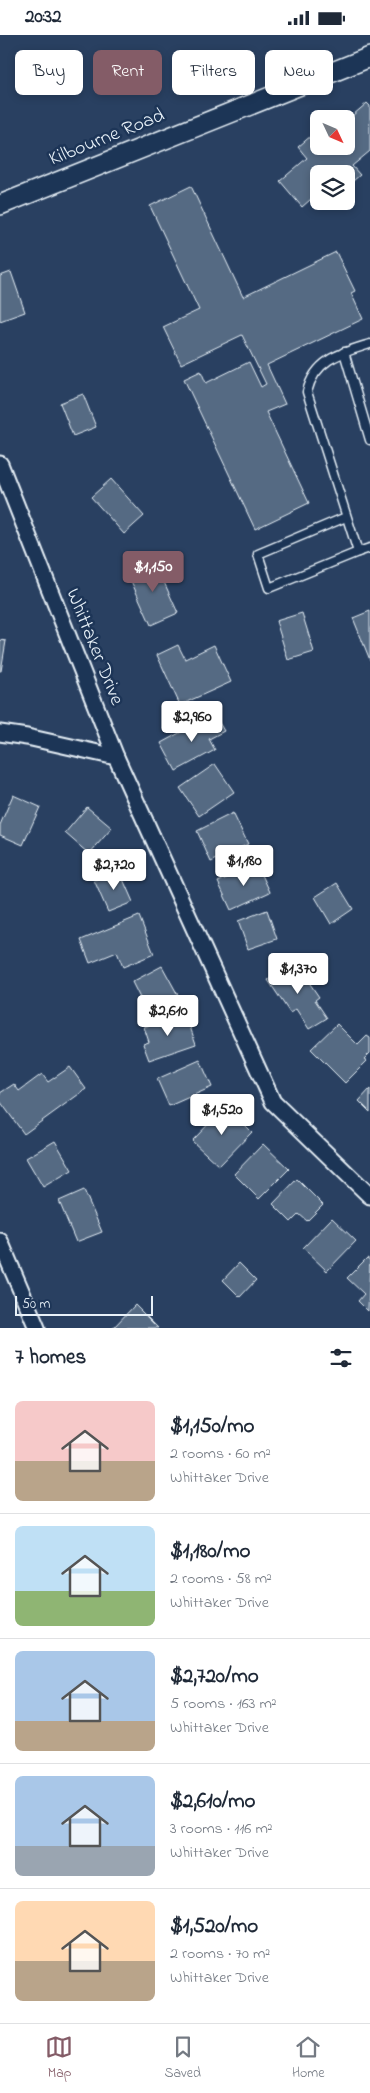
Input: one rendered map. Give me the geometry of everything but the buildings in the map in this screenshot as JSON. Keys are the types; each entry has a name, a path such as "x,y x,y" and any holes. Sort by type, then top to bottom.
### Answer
{"street":[{"name":"Kilbourne Road","path":"0,205 370,57"},
{"name":"Whittaker Drive","path":"0,464 116,757 273,1102 370,1196"},
{"path":"0,733 27,737 116,757"},
{"path":"0,1241 37,1328"}],"lane":[{"path":"358,552 307,392 311,377 322,364 344,352 370,343"},
{"path":"344,352 370,440"},
{"path":"346,517 258,554 270,588 370,548"}]}
